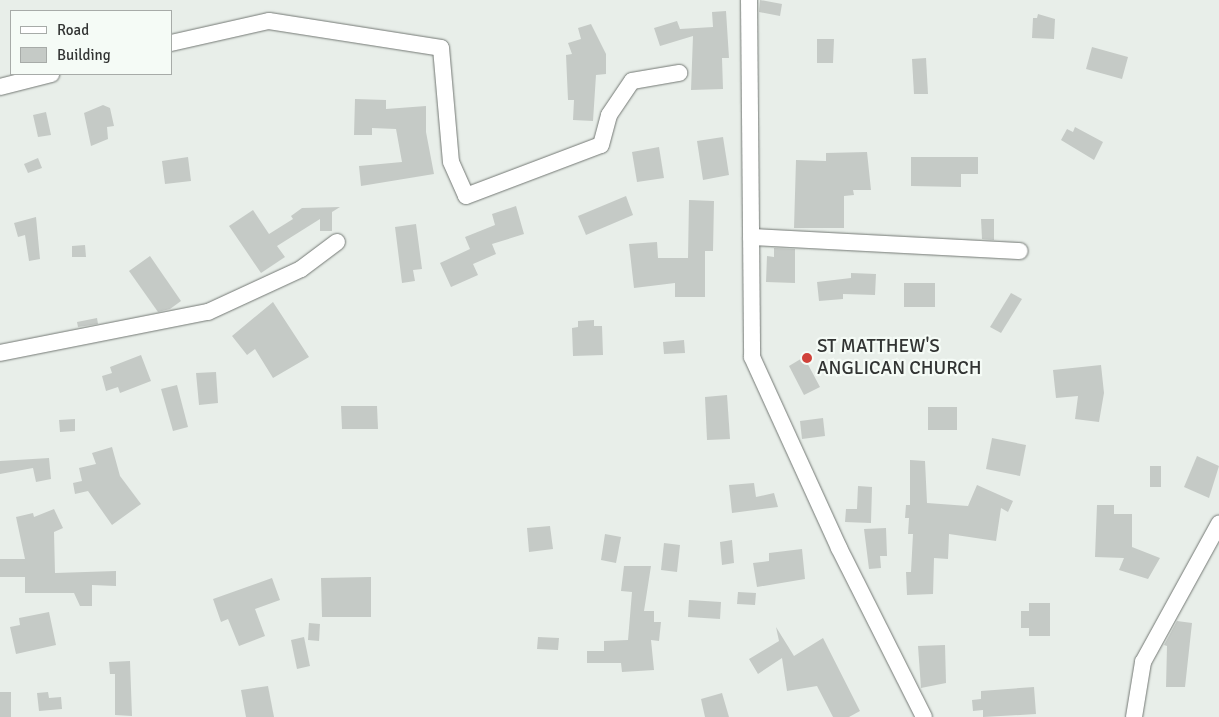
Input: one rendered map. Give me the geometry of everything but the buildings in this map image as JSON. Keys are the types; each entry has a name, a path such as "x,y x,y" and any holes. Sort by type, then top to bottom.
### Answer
{"street":[{"path":"749,0 752,357 839,548 924,717"},
{"path":"172,43 269,21 441,48 451,162 466,196 601,145 609,115 632,81 679,73"},
{"path":"0,87 47,75"},
{"path":"751,237 1020,251"},
{"path":"0,353 72,342 208,312 301,269 338,242"},
{"path":"1134,717 1143,662 1219,524"}],"place":[{"name":"ST MATTHEW'S ANGLICAN CHURCH","path":"807,358"}]}
